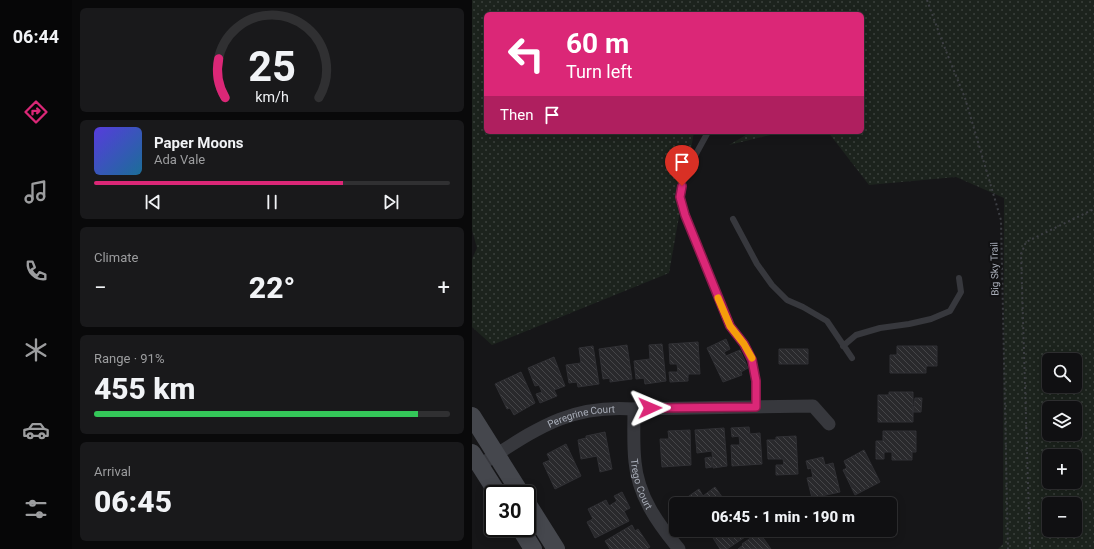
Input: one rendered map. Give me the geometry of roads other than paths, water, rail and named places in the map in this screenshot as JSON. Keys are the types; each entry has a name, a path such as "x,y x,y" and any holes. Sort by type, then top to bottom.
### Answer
{"main road":[{"path":"472,416 516,485"},
{"path":"476,459 492,485"},
{"path":"536,517 556,549"},
{"path":"526,537 533,549"}],"street":[{"name":"Peregrine Court","path":"476,459 497,455 540,427 564,417 589,410 614,407 813,406 829,424"},
{"name":"Trego Court","path":"634,408 633,437 635,463 640,488 651,512 679,549"}],"lane":[{"path":"707,134 684,174 680,197 685,215 730,326 744,344 752,360 756,381 756,407"},
{"path":"733,219 757,264 772,285 787,300 803,307 826,321 852,358"},
{"path":"843,346 856,335 880,328 931,319 950,310 961,292 959,278"}]}
